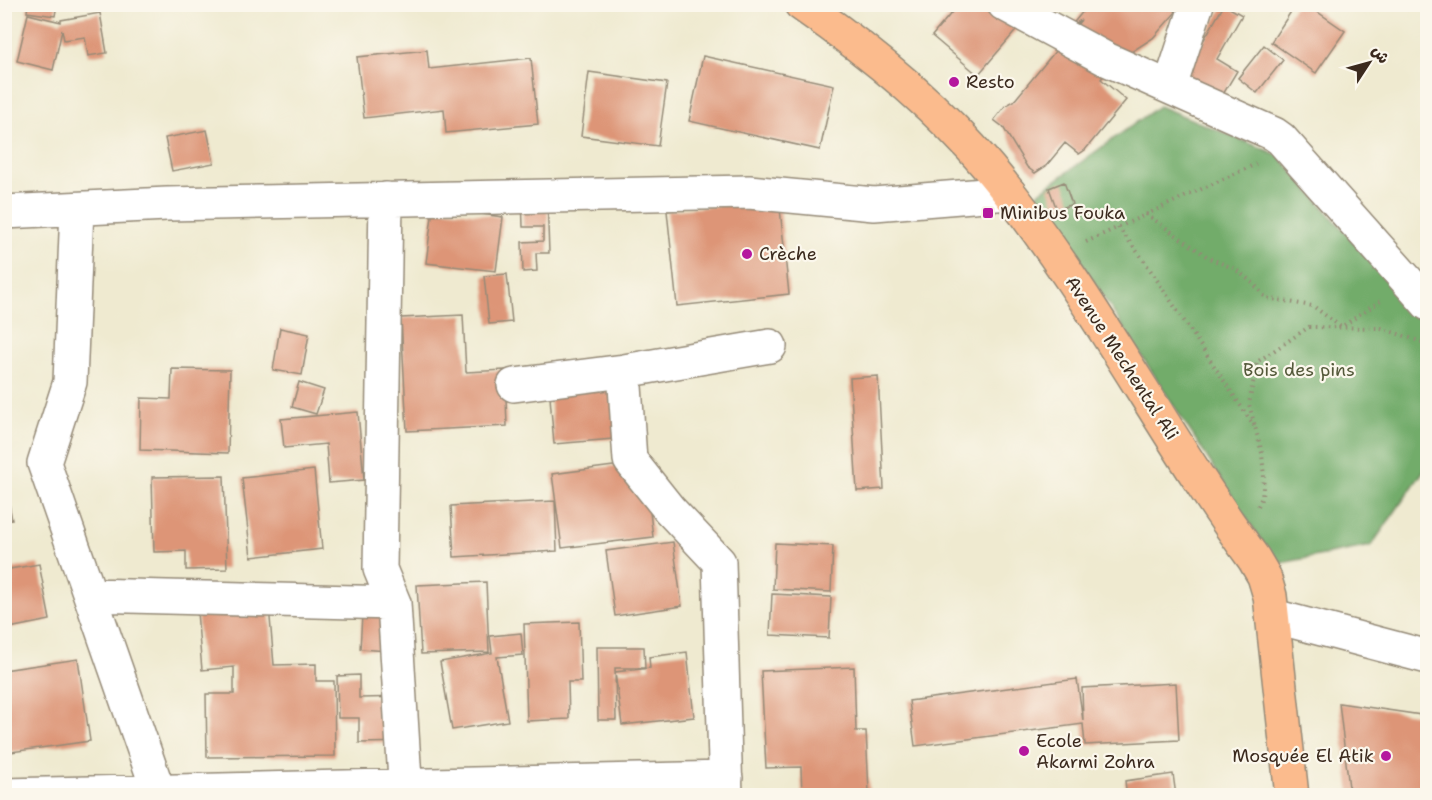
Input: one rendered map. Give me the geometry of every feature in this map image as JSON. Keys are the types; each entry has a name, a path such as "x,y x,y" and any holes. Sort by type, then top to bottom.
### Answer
{"main road":[{"name":"Avenue Mechental Ali","path":"801,4 841,32 939,115 1009,193 1057,258 1264,576 1274,616 1292,795"}],"street":[{"path":"1004,4 1106,59 1274,134 1289,147 1428,304"},
{"path":"1170,87 1197,4"},
{"path":"4,212 167,204 749,192 874,204 1009,193"},
{"path":"386,199 380,569 394,603 406,790"},
{"path":"77,208 70,382 44,463 159,793"},
{"path":"514,385 770,346"},
{"path":"4,795 726,787 719,562 669,509 630,460 624,370"},
{"path":"90,595 394,603"},
{"path":"1274,616 1428,657"}],"path":[{"path":"1057,258 1072,248 1278,155 1289,147"},
{"path":"1146,214 1209,258 1235,269 1253,283 1266,298 1313,306 1341,327"},
{"path":"1118,227 1143,259 1256,429"},
{"path":"1341,327 1369,309"},
{"path":"1236,534 1250,525 1262,497 1263,453 1249,404 1257,362 1309,327 1381,328 1428,344"}],"green space":[{"name":"Bois des pins","path":"1159,106 1278,155 1427,326 1427,466 1371,546 1276,564 1037,194"}],"building":[{"path":"28,4 57,4 55,16 27,12"},
{"path":"1089,4 1171,4 1176,12 1153,38 1114,63 1101,79 1126,100 1085,150 1079,154 1065,143 1046,166 1035,173 1027,167 1003,127 994,120 1005,106 1014,101 1081,20 1071,26"},
{"path":"1296,4 1306,4 1345,31 1316,73 1271,42"},
{"path":"958,5 1038,5 978,75 932,36"},
{"path":"1224,5 1242,15 1217,59 1237,71 1216,106 1178,84"},
{"path":"100,13 107,53 88,56 85,37 64,40 62,30 53,70 17,61 28,14 61,22 61,20"},
{"path":"1264,45 1283,60 1257,93 1238,78"},
{"path":"427,50 429,69 531,58 538,124 446,133 444,109 364,118 357,57"},
{"path":"703,56 834,85 820,150 689,121"},
{"path":"589,72 667,83 658,146 581,136"},
{"path":"207,130 214,163 172,171 165,138"},
{"path":"1064,182 1072,204 1057,210 1049,188"},
{"path":"522,197 547,197 549,253 536,253 537,271 523,272 522,242 543,241 543,227 523,227"},
{"path":"779,199 789,294 677,306 667,211"},
{"path":"433,208 503,217 496,271 426,263"},
{"path":"507,274 512,322 489,324 484,276"},
{"path":"463,315 466,372 505,370 507,426 407,431 401,318"},
{"path":"280,328 309,334 302,375 273,370"},
{"path":"619,368 625,438 554,444 548,374"},
{"path":"172,369 230,370 228,453 140,450 141,398 171,399"},
{"path":"878,376 884,489 857,491 850,378"},
{"path":"299,382 324,390 316,414 292,407"},
{"path":"358,412 364,480 329,483 326,444 284,448 281,419"},
{"path":"644,462 653,537 562,548 552,474"},
{"path":"314,470 322,549 251,557 242,478"},
{"path":"4,475 12,520 4,521"},
{"path":"224,476 227,569 186,570 186,551 154,552 152,477"},
{"path":"555,501 557,551 454,557 451,506"},
{"path":"673,542 682,606 615,616 606,551"},
{"path":"775,543 833,546 831,592 773,589"},
{"path":"39,564 50,620 4,629 4,570"},
{"path":"486,582 489,652 421,654 417,585"},
{"path":"772,594 831,597 829,638 770,635"},
{"path":"363,599 392,602 388,651 360,649"},
{"path":"269,606 274,665 316,664 316,681 334,681 335,756 207,757 206,694 234,694 234,667 202,670 197,612"},
{"path":"579,622 581,682 568,682 569,719 527,721 524,624"},
{"path":"521,633 523,655 497,657 508,721 452,730 440,662 492,653 490,636"},
{"path":"597,647 644,647 645,668 615,668 616,720 598,720"},
{"path":"687,652 694,717 622,725 615,672 650,668 649,657"},
{"path":"78,659 90,741 4,753 4,670"},
{"path":"854,667 856,731 866,731 869,792 802,795 801,767 766,768 761,671"},
{"path":"359,675 359,698 409,697 410,742 359,743 359,718 338,718 337,676"},
{"path":"1077,679 1083,721 1082,688 1176,683 1179,740 1085,745 1083,724 915,746 909,701"},
{"name":"Mosquée El Atik","path":"1339,703 1428,716 1428,796 1350,796"},
{"path":"1173,774 1176,796 1127,796 1125,781"}],"place":[{"name":"Resto","path":"954,82"},
{"name":"Minibus Fouka","path":"988,213"},
{"name":"Crèche","path":"747,254"},
{"name":"Ecole Akarmi Zohra","path":"1024,751"},
{"name":"Mosquée El Atik","path":"1386,756"}]}
